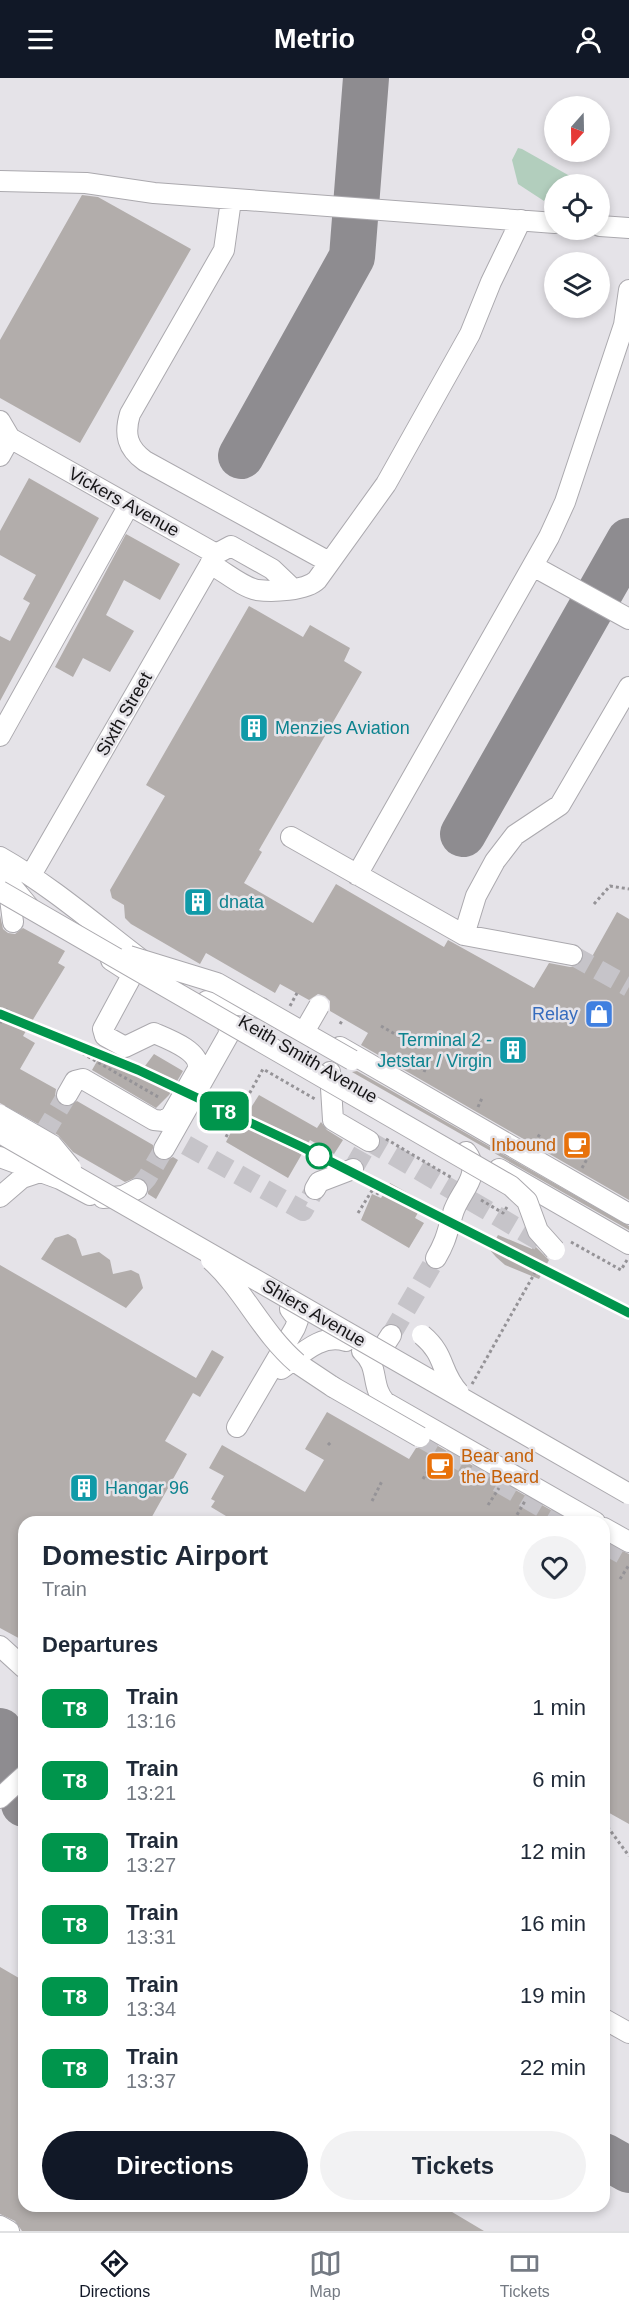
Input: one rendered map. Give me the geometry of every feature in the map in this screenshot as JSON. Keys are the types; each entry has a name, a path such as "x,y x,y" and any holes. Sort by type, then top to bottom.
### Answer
{"street":[{"path":"0,181 86,183 154,194 544,222"},
{"path":"231,200 224,250 130,414 126,436 135,454 145,461 329,562"},
{"path":"213,559 231,546 272,569 293,589 312,585 386,484 470,334 491,282 521,220"},
{"path":"610,227 629,228"},
{"path":"357,875 533,566 565,502 624,325 629,290"},
{"path":"0,456 5,429"},
{"name":"Vickers Avenue","path":"5,429 129,505 213,559 256,590 293,589"},
{"path":"0,736 129,505"},
{"name":"Sixth Street","path":"31,875 213,559"},
{"path":"533,566 629,619"},
{"path":"464,934 476,896 495,861 515,835 560,804 629,687"},
{"path":"291,837 464,934 572,955"},
{"name":"Keith Smith Avenue","path":"0,856 31,875 156,970 463,1148 627,1247"},
{"path":"3,881 13,922"},
{"path":"3,881 37,916 128,971 128,984 104,1029 105,1036 125,1047 154,1033 197,1058 198,1069 168,1119 154,1120 83,1080 75,1081 66,1095"},
{"name":"Keith Smith Avenue","path":"3,881 92,945 511,1186 627,1247"},
{"path":"92,945 217,983 352,1060"},
{"path":"173,1146 229,1034 228,1020 213,1004"},
{"path":"213,1004 265,1008 285,1016 629,1214"},
{"path":"304,1032 319,1006"},
{"path":"330,1072 333,1120 369,1141"},
{"path":"0,1115 52,1145 81,1179"},
{"name":"Shiers Avenue","path":"0,1132 193,1244 468,1392 629,1494"},
{"path":"3,1158 20,1161 30,1156 43,1135"},
{"path":"436,1258 449,1235 453,1212 473,1174 472,1161 463,1148"},
{"name":"Shiers Avenue","path":"3,1158 97,1198 629,1503"},
{"path":"315,1189 319,1182 353,1169"},
{"path":"0,1197 22,1178 40,1172"},
{"path":"511,1186 527,1201 538,1231 562,1248"},
{"path":"97,1198 123,1196 137,1189"},
{"path":"193,1244 216,1264 264,1329 297,1364 420,1437"},
{"path":"237,1427 297,1323 297,1316 291,1309"},
{"path":"264,1381 324,1340 334,1338 358,1348 380,1352 391,1335"},
{"path":"422,1335 438,1350 449,1381 468,1392"},
{"path":"358,1348 372,1362 377,1391 385,1402 584,1516"},
{"path":"610,1531 629,1542"},
{"path":"0,1646 18,1662"},
{"path":"0,1798 18,1782"},
{"path":"610,2022 629,2033"},
{"path":"0,2226 9,2231"}],"path":[{"path":"594,904 610,886 629,889"},
{"path":"0,1023 7,1011 176,1107"},
{"path":"340,1024 343,1019"},
{"path":"381,1026 400,1037"},
{"path":"424,1072 426,1067"},
{"path":"226,1137 239,1115"},
{"path":"538,1137 541,1132"},
{"path":"358,1214 372,1189 379,1191 376,1196"},
{"path":"562,1248 621,1270 627,1247"},
{"path":"468,1392 518,1302 522,1305"},
{"path":"372,1501 382,1480"},
{"path":"488,1505 501,1484"},
{"path":"620,1579 629,1565"},
{"path":"610,1830 629,1856"}],"green space":[{"path":"518,148 522,149 566,174 544,174 544,201 518,184 512,160"}],"building":[{"path":"82,195 98,197 191,249 80,443 0,398 0,340"},
{"path":"29,478 99,518 0,701 0,636 10,641 30,603 23,599 36,575 0,555 0,531"},
{"path":"126,534 180,564 160,600 124,580 106,615 134,631 110,672 83,658 73,677 55,667"},
{"path":"249,606 303,637 310,625 350,648 344,661 362,672 259,850 262,852 244,883 313,923 336,884 444,947 448,940 534,988 549,963 570,967 577,966 583,959 589,962 617,912 629,919 629,1200 361,1045 368,1033 330,1011 330,1001 325,996 318,994 309,1000 280,984 275,993 206,953 200,964 131,924 125,918 124,905 112,898 110,890 165,796 146,785"},
{"path":"0,915 3,929 8,933 15,934 23,928 65,951 58,963 65,967 23,1036 35,1043 20,1069 56,1089 55,1096 61,1105 68,1107 77,1101 153,1145 153,1155 158,1159 165,1161 173,1157 178,1160 156,1199 148,1194 148,1184 143,1179 137,1177 125,1182 73,1152 58,1135 0,1103"},
{"path":"104,1049 142,1070 154,1054 183,1071 169,1095 156,1108 92,1070"},
{"path":"357,1071 629,1226 629,1230 352,1072"},
{"path":"259,1095 317,1128 321,1122 327,1130 343,1140 334,1154 310,1140 288,1178 226,1142 244,1106 250,1109"},
{"path":"390,1183 424,1202 415,1218 424,1223 409,1248 361,1220 372,1194 381,1198"},
{"path":"68,1234 76,1239 82,1256 99,1252 110,1260 113,1274 131,1270 139,1274 143,1288 126,1308 41,1259 55,1238"},
{"path":"498,1235 532,1249 534,1245 549,1260 539,1279 505,1265 496,1257 490,1250"},
{"path":"0,1265 196,1378 212,1350 224,1357 200,1397 193,1393 165,1441 187,1454 152,1516 18,1516 18,1638 0,1628"},
{"path":"327,1412 409,1459 416,1448 425,1448 431,1442 561,1516 226,1516 211,1507 215,1501 211,1499 224,1476 209,1468 222,1445 305,1492 324,1460 305,1449"},
{"path":"610,1545 629,1554 629,1824 610,1813"},
{"path":"0,1967 18,1978 18,2212 452,2212 484,2231 22,2231 15,2221 0,2214"}],"taxiway":[{"path":"241,456 352,257 366,78"},
{"path":"463,834 629,541"},
{"path":"0,1731 18,1754"},
{"path":"610,2159 629,2170"}],"tunnel":[{"path":"572,955 629,987"},
{"path":"43,1135 67,1095"},
{"path":"353,1169 369,1141 550,1247"},
{"path":"186,1145 303,1211 315,1189"},
{"path":"137,1189 147,1178 164,1149"},
{"path":"391,1335 436,1258"},
{"path":"420,1437 557,1516"},
{"path":"610,1547 629,1558"}],"train":[{"name":"T8","path":"0,1014 138,1070 302,1147 629,1313"}],"place":[{"name":"Menzies Aviation","path":"254,728"},
{"name":"dnata","path":"198,902"},
{"name":"Relay","path":"599,1014"},
{"name":"Terminal 2 - Jetstar / Virgin","path":"513,1050"},
{"name":"Inbound","path":"577,1145"},
{"name":"Bear and the Beard","path":"440,1466"},
{"name":"Hangar 96","path":"84,1488"}]}
